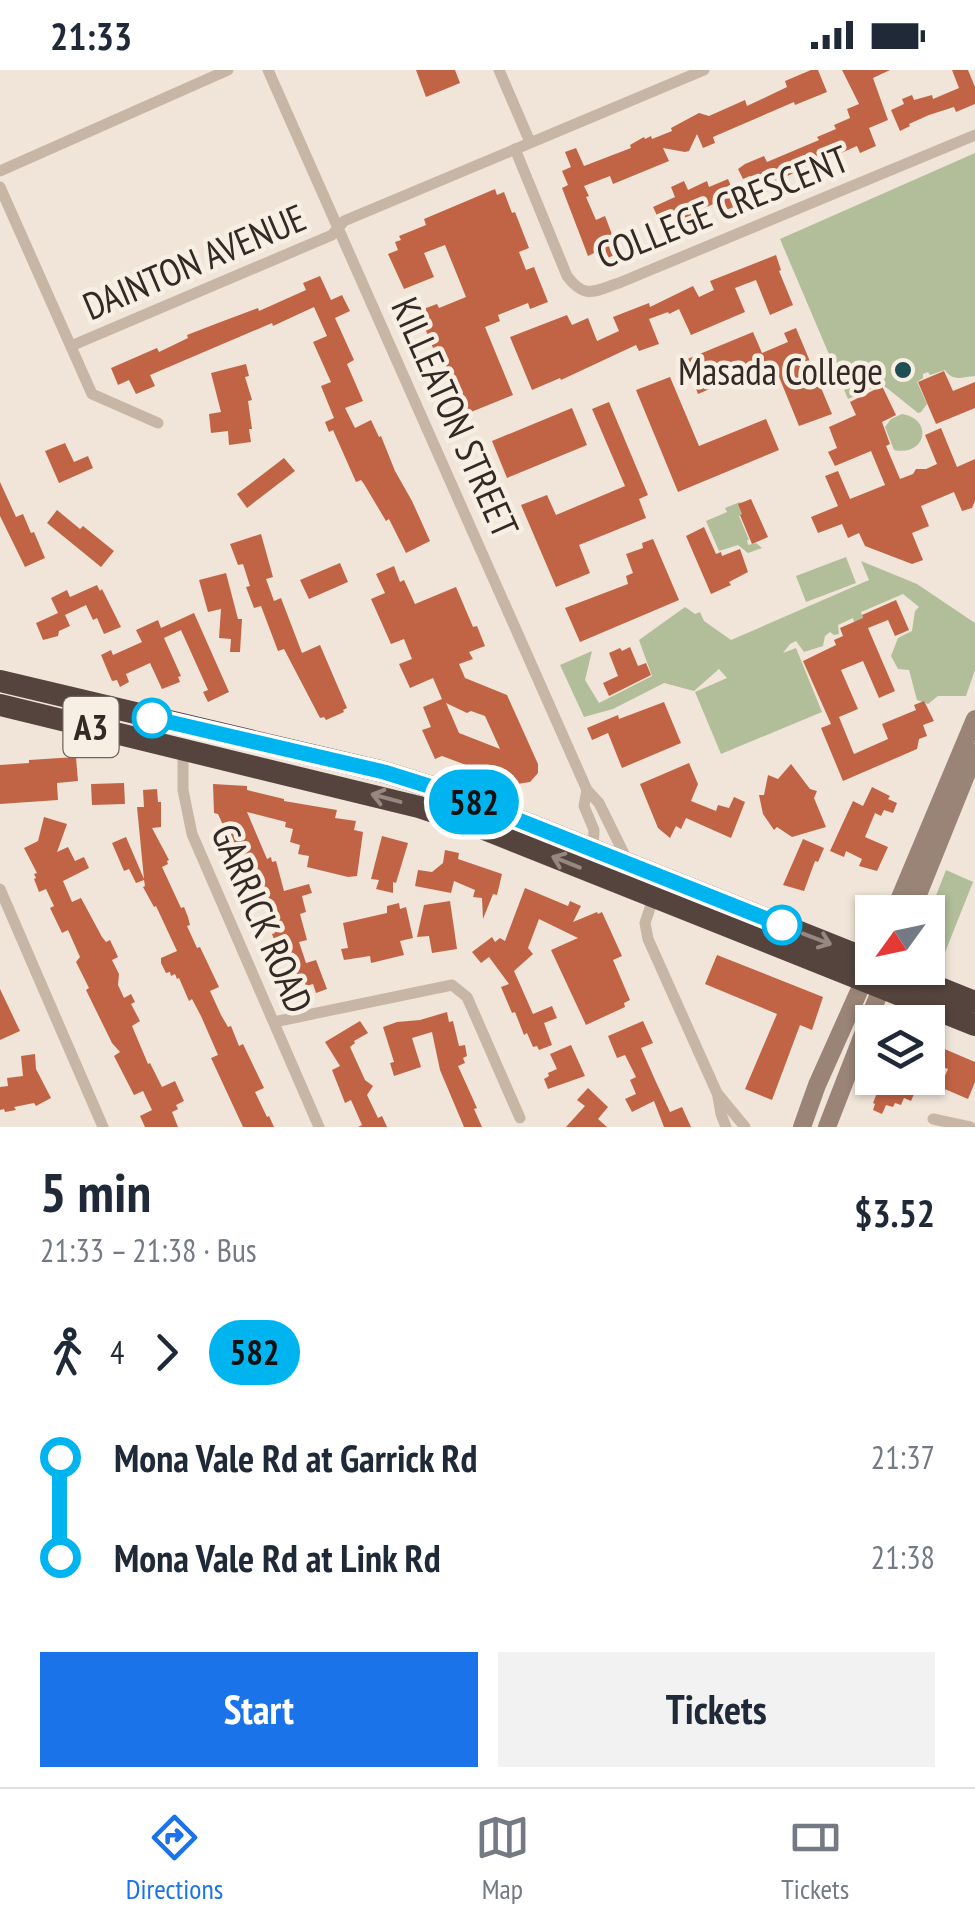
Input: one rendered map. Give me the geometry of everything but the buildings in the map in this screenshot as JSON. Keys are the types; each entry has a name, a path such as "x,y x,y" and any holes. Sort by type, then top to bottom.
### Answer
{"highway":[{"name":"A3","path":"0,681 419,807 654,897 855,965"},
{"name":"A3","path":"0,705 384,772 448,792 629,864 855,963"},
{"name":"A3","path":"900,985 975,1025"},
{"name":"A3","path":"919,985 975,1002"}],"main road":[{"path":"901,895 975,719"},
{"path":"919,895 975,753"},
{"path":"802,1127 818,1085 869,985"},
{"path":"827,1127 872,985"}],"street":[{"path":"0,172 228,70"},
{"name":"KILLEATON STREET","path":"268,70 587,790 599,803 638,878 654,888 654,897"},
{"path":"498,70 530,142"},
{"name":"DAINTON AVENUE","path":"71,346 332,235 344,221 704,70"},
{"name":"COLLEGE CRESCENT","path":"516,149 567,276 576,289 590,292 975,134"},
{"path":"0,187 92,394 158,423"},
{"name":"GARRICK ROAD","path":"184,737 183,790 192,834 320,1127"},
{"name":"KILLEATON STREET","path":"587,790 584,806 594,830 593,850"},
{"path":"0,889 103,1127"},
{"path":"654,897 646,923 648,938 717,1093 745,1127"},
{"path":"274,1022 452,985 468,998 520,1118"},
{"path":"717,1093 726,1127"},
{"path":"934,1119 970,1127"}],"green space":[{"path":"975,153 975,376 955,377 945,370 923,374 917,382 927,404 918,413 882,384 848,399 780,239"},
{"path":"902,414 912,417 922,429 919,443 905,451 894,450 885,427"},
{"path":"740,502 743,513 739,516 748,545 756,543 762,548 748,553 738,545 719,551 706,521"},
{"path":"846,557 856,583 806,602 796,576"},
{"path":"861,561 917,584 975,623 975,670 966,696 938,696 928,704 917,700 909,670 898,669 891,656 898,638 912,631 919,607 903,594 861,612 864,622 855,625 853,618 838,625 839,634 830,632 823,646 804,652 796,641 790,644 783,653 796,648 822,712 721,754 695,692 727,678 719,669 694,691 664,683 613,709 584,717 560,665 592,651 585,680 599,703 652,676 639,640 685,607 695,614 700,612 704,621 731,640 869,580"},
{"path":"946,870 973,882 945,952 945,895 936,895"}],"bus line":[{"name":"582","path":"152,718 384,772 448,792 782,925"}],"place":[{"name":"Masada College","path":"903,370"}]}
